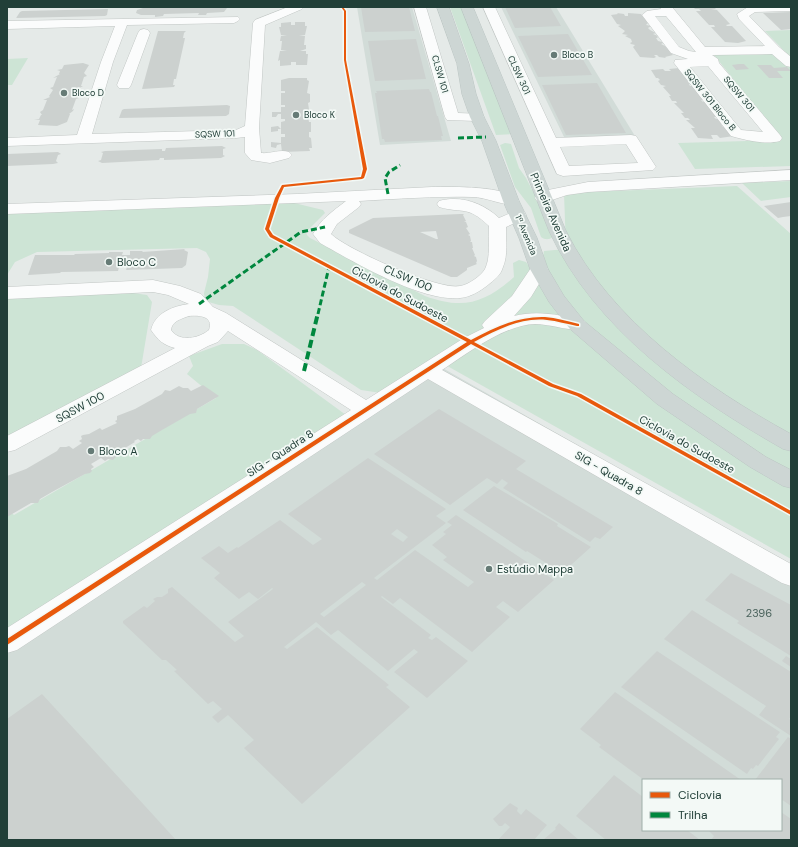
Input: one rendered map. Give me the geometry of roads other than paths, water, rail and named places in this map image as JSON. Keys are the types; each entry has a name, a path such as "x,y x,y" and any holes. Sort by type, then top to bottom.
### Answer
{"main road":[{"path":"443,7 463,64 469,94 477,118 499,140 521,142"},
{"name":"Primeira Avenida","path":"467,7 543,198 560,237 574,263 604,302 640,339 693,381 739,413 791,444"},
{"path":"499,140 500,176 514,208"},
{"name":"1ª Avenida","path":"514,208 528,238 539,269"},
{"path":"528,238 546,242 556,240 560,237"},
{"path":"539,269 556,298 577,325 665,399 758,462 791,480"}],"street":[{"path":"7,25 207,19 247,24 298,7"},
{"name":"CLSW 101","path":"420,7 452,117 477,118"},
{"name":"CLSW 301","path":"489,7 553,149 563,171 648,167 631,139 553,149"},
{"path":"791,8 753,9 743,14 743,17 775,50 791,63"},
{"name":"SQSW 301","path":"668,9 775,138"},
{"name":"SQSW 301 Bloco B","path":"668,9 651,12 648,15 674,50 687,55 708,57"},
{"path":"772,16 791,16"},
{"path":"83,139 107,62 122,22"},
{"path":"247,24 242,136 256,157 271,158 284,155"},
{"path":"680,25 695,24"},
{"path":"124,85 144,33"},
{"path":"708,57 775,50"},
{"name":"SQSW 301 Bloco B","path":"708,57 680,63 736,133 775,138"},
{"path":"107,62 133,60"},
{"name":"SQSW 101","path":"7,142 242,136"},
{"path":"543,198 557,192 588,187 791,175"},
{"path":"297,198 353,204 434,198 486,184 500,176"},
{"path":"535,176 556,183 588,187"},
{"path":"7,209 297,198 434,198 478,208 497,225 514,208 485,193 462,191"},
{"name":"CLSW 100","path":"353,204 330,221 325,227 322,234 326,239 415,283 445,292 464,291 474,287 488,277 495,266 497,225"},
{"name":"SIG - Quadra 8","path":"471,342 505,315 518,302 531,285 539,269"},
{"path":"7,293 153,286 173,290 194,298 221,322 221,328 217,333 206,340"},
{"path":"153,286 163,308 162,327 153,368"},
{"path":"162,327 170,316 182,311 197,310 212,314 366,410"},
{"name":"SIG - Quadra 8","path":"7,642 471,342 497,328 529,318 548,318 577,325"},
{"path":"162,327 165,338 176,343 191,344 206,340 253,340"},
{"name":"SQSW 100","path":"7,445 206,340"},
{"name":"SIG - Quadra 8","path":"427,370 791,576"}],"place":[{"name":"Bloco B","path":"554,55"},
{"name":"Bloco D","path":"64,93"},
{"name":"Bloco K","path":"296,115"},
{"name":"Bloco C","path":"109,262"},
{"name":"Bloco A","path":"91,451"},
{"name":"Estúdio Mappa","path":"489,569"}]}
